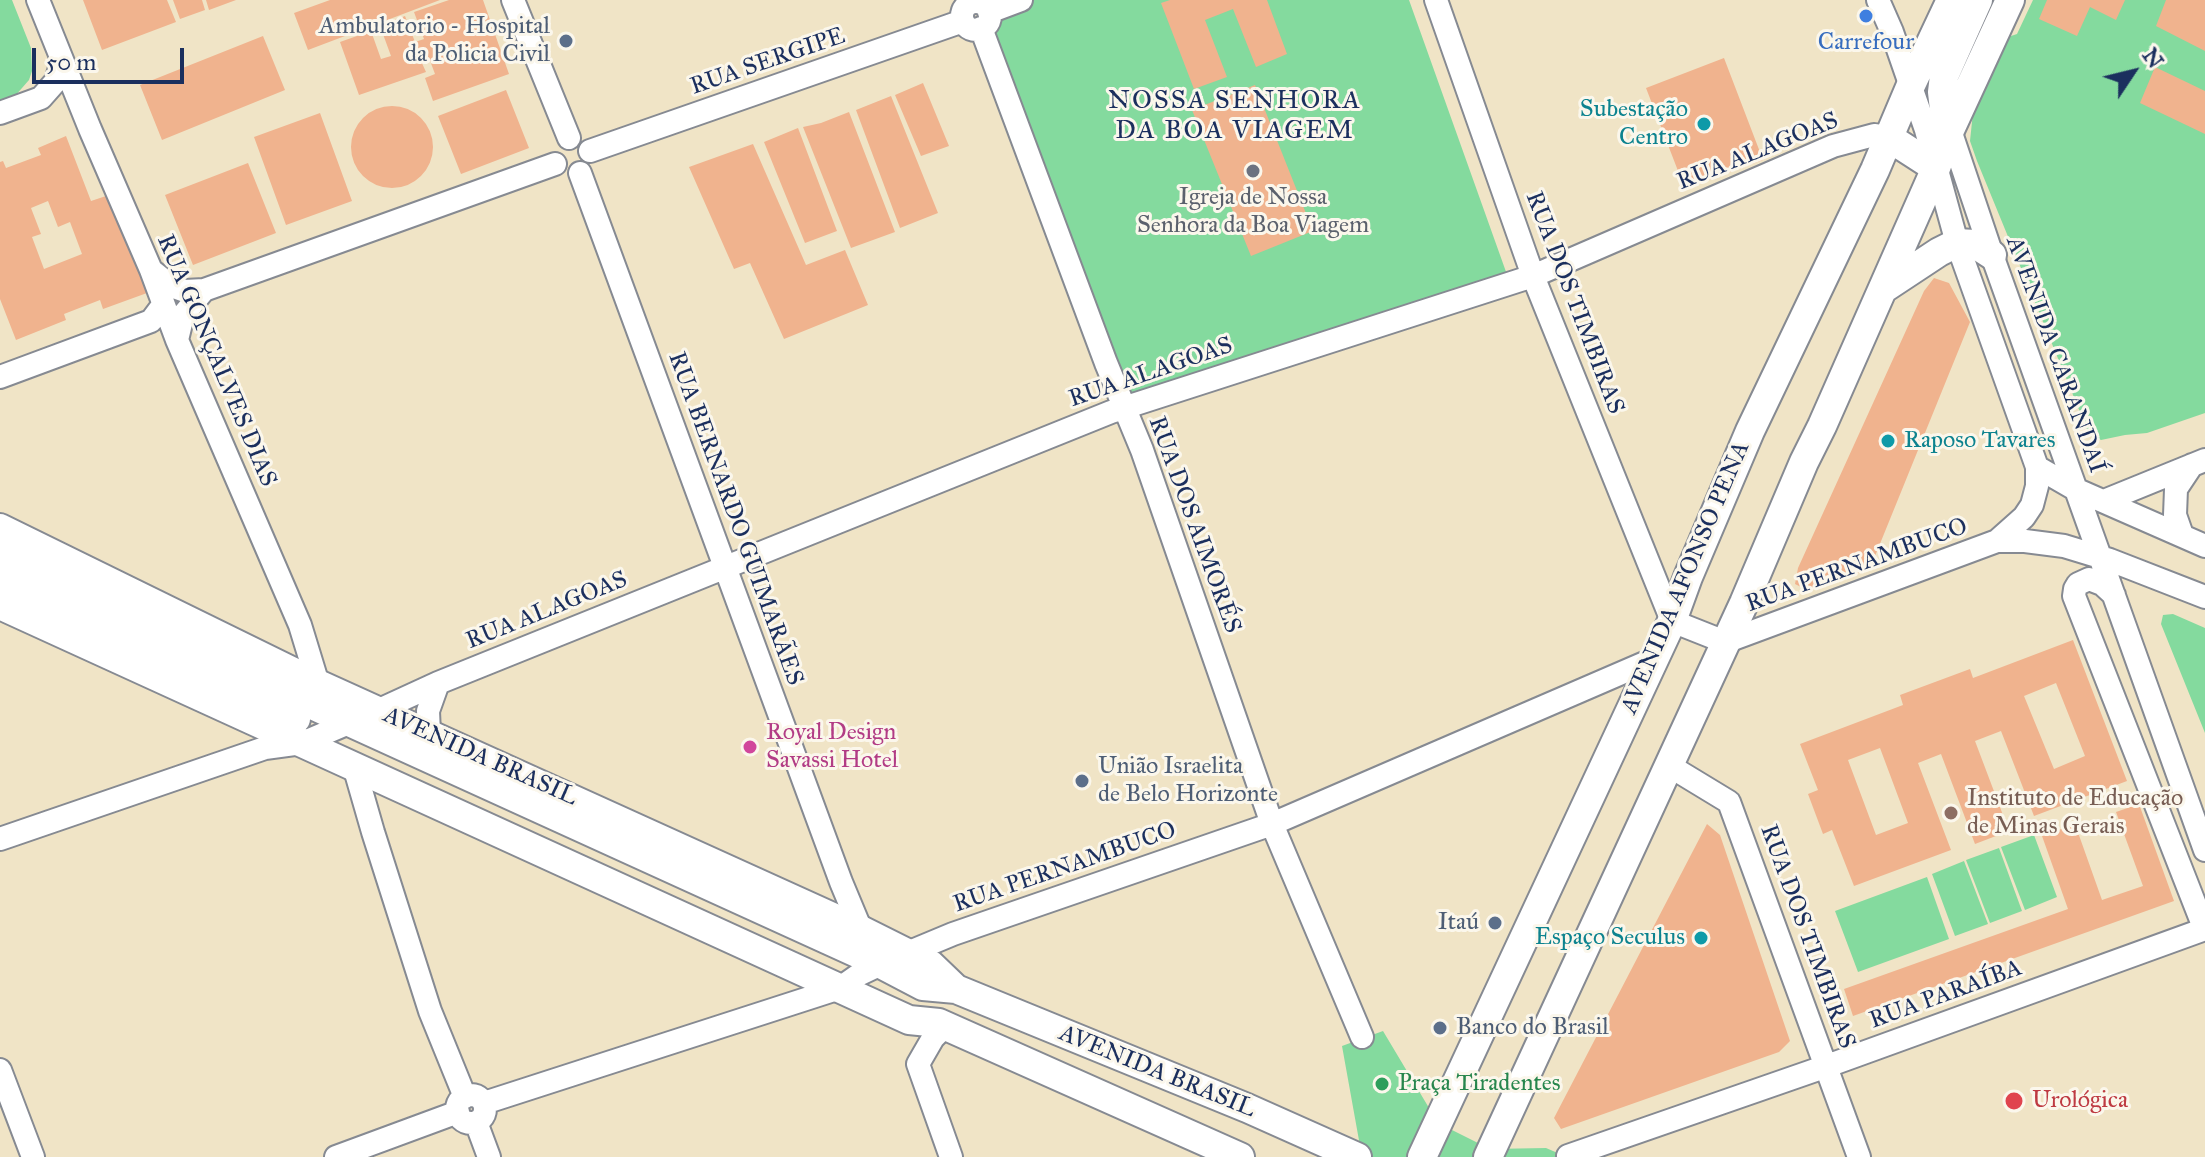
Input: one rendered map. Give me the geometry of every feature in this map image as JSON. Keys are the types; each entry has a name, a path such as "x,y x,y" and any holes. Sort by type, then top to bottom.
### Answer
{"main road":[{"name":"AVENIDA AFONSO PENA","path":"1422,1157 1672,621 1750,431 1875,170 1951,0"},
{"path":"1950,130 1942,92 1944,76 1978,0"},
{"path":"1488,1157 1744,603 1883,290 1950,130 2010,0"},
{"path":"1888,137 1936,168"},
{"path":"1883,290 1957,243 1975,244 1992,255"},
{"name":"AVENIDA BRASIL","path":"0,528 307,721 354,766 860,975 923,969"},
{"name":"AVENIDA BRASIL","path":"0,557 307,721"},
{"name":"AVENIDA BRASIL","path":"0,579 860,975 909,1020 942,1025 1240,1157"},
{"name":"AVENIDA BRASIL","path":"0,605 307,721 377,711 861,930 956,989 1247,1108 1357,1157"},
{"name":"AVENIDA BRASIL","path":"923,969 942,1025"}],"street":[{"name":"RUA GONÇALVES DIAS","path":"38,0 151,270 177,340 300,625 307,721"},
{"path":"513,0 569,138"},
{"name":"RUA SERGIPE","path":"590,151 975,13 1021,0"},
{"name":"RUA DOS TIMBIRAS","path":"1436,0 1533,276 1672,621"},
{"path":"1878,0 1911,85 1957,243 2037,467 2037,486 2032,505 2024,517 1997,541"},
{"name":"RUA DOS AIMORÉS","path":"975,13 1147,464 1272,824 1362,1037"},
{"path":"0,113 41,98 56,81 62,62"},
{"name":"AVENIDA CARANDAÍ","path":"1950,130 2205,850"},
{"name":"RUA ALAGOAS","path":"0,839 307,721 377,711 438,683 1124,408 1533,276 1833,146 1874,135 1888,137"},
{"path":"569,138 582,141 590,151 588,166 580,173 566,173 555,164 556,148 569,138"},
{"path":"151,270 171,286 185,291 204,290 555,164"},
{"name":"RUA BERNARDO GUIMARÃES","path":"580,173 861,930"},
{"path":"177,340 183,315 204,290"},
{"path":"0,377 151,321 163,305"},
{"path":"2104,501 2198,463"},
{"path":"2182,535 2175,515 2176,489 2198,463"},
{"path":"2037,467 2075,489 2205,546"},
{"name":"RUA PERNAMBUCO","path":"1672,621 1725,642 1997,541 2064,546 2205,597"},
{"path":"2114,595 2102,584 2089,579 2078,584 2074,596 2205,929"},
{"name":"RUA PERNAMBUCO","path":"336,1157 860,975 923,969 1272,824 1654,659"},
{"path":"429,733 428,711 438,683"},
{"name":"RUA DOS TIMBIRAS","path":"1668,765 1729,802 1859,1157"},
{"path":"354,766 430,1011 489,1157"},
{"path":"815,909 841,882"},
{"name":"RUA PARAÍBA","path":"1568,1156 2205,929"},
{"path":"2182,937 2194,938 2205,944"},
{"path":"942,1025 918,1064 951,1157"},
{"path":"0,1070 33,1157"}],"green space":[{"path":"0,0 12,0 31,48 32,71 29,80 15,96 0,101"},
{"path":"1021,0 1409,0 1510,283 1140,409 1120,387 988,24"},
{"path":"2033,0 2205,0 2205,413 2147,433 2101,440 2089,434 1970,141 1974,103 2002,39 2017,34"},
{"path":"2173,614 2205,628 2205,733 2161,624 2163,615"},
{"path":"2034,835 2057,897 2025,910 2001,847"},
{"path":"1999,848 2022,911 1990,923 1966,860"},
{"path":"1964,861 1988,924 1955,936 1932,874"},
{"path":"1927,877 1949,939 1858,972 1835,911"},
{"name":"Praça Tiradentes","path":"1383,1031 1438,1123 1490,1149 1546,1148 1567,1157 1362,1157 1342,1046"}],"building":[{"path":"83,0 167,0 176,22 102,50"},
{"path":"173,0 202,0 205,10 180,19"},
{"path":"206,0 236,0 209,10"},
{"path":"330,0 440,0 308,50 294,13"},
{"path":"449,0 483,0 509,74 433,101 425,78 435,74 429,58 421,61 426,72 359,95 340,42 371,31 381,59 391,56 380,26 405,16 415,42 424,39 414,12"},
{"path":"1170,0 1267,0 1287,54 1256,67 1233,9 1205,20 1227,77 1194,89 1161,3"},
{"path":"2047,0 2125,0 2116,20 2090,7 2077,36 2039,19"},
{"path":"2166,0 2205,0 2205,51 2156,26"},
{"path":"263,36 285,90 162,140 140,85"},
{"name":"Subestação Centro","path":"1724,58 1763,160 1685,189 1646,88"},
{"path":"2155,67 2205,91 2205,134 2140,103"},
{"path":"923,83 949,146 921,156 895,95"},
{"name":"Igreja de Nossa Senhora da Boa Viagem","path":"1255,85 1313,231 1251,256 1192,110"},
{"path":"506,90 529,148 461,174 438,116"},
{"path":"891,96 938,213 900,228 856,110"},
{"path":"392,106 408,109 421,118 430,131 433,147 430,163 421,176 408,185 392,188 376,185 363,176 354,163 351,147 354,131 363,118 376,109"},
{"path":"849,112 895,232 851,248 803,127"},
{"path":"320,113 352,201 286,225 254,137"},
{"path":"798,128 837,231 805,243 764,142"},
{"path":"66,136 91,201 109,195 147,293 103,309 100,300 64,314 66,320 16,340 0,299 0,162 3,161 6,168 41,155 38,148","holes":["48,201 58,227 70,222 82,254 44,269 32,237 41,234 31,208"]},
{"path":"753,144 806,265 845,250 868,305 784,339 750,263 734,269 689,167"},
{"path":"248,163 276,233 193,265 165,195"},
{"name":"Raposo Tavares","path":"1934,278 1949,283 1970,322 1873,561 1866,570 1807,590 1795,584 1798,568 1924,291"},
{"path":"2073,640 2127,781 2034,816 2001,731 1975,741 2009,831 1975,844 1941,754 1918,763 1951,850 1854,886 1832,830 1823,834 1808,794 1818,790 1800,744 1903,705 1900,695 1970,669 1973,678","holes":["2056,683 2085,756 2054,769 2024,696","1880,748 1908,823 1876,835 1848,760"]},
{"path":"2139,804 2174,901 1853,1016 1844,989 2068,909 2042,836 2075,824 2102,900 2143,886 2116,812"},
{"name":"Espaço Seculus","path":"1707,824 1720,835 1790,1041 1779,1052 1561,1129 1554,1118"}],"place":[{"name":"Carrefour","path":"1866,16"},
{"name":"Ambulatorio - Hospital da Policia Civil","path":"566,41"},
{"name":"Subestação Centro","path":"1704,124"},
{"name":"Igreja de Nossa Senhora da Boa Viagem","path":"1253,171"},
{"name":"Raposo Tavares","path":"1888,441"},
{"name":"Royal Design Savassi Hotel","path":"750,747"},
{"name":"União Israelita de Belo Horizonte","path":"1082,781"},
{"name":"Instituto de Educação de Minas Gerais","path":"1951,813"},
{"name":"Itaú","path":"1495,923"},
{"name":"Espaço Seculus","path":"1701,938"},
{"name":"Banco do Brasil","path":"1440,1028"},
{"name":"Praça Tiradentes","path":"1382,1084"},
{"name":"Urológica","path":"2014,1101"}],"district":[{"name":"NOSSA SENHORA DA BOA VIAGEM","path":"1235,117"}]}
